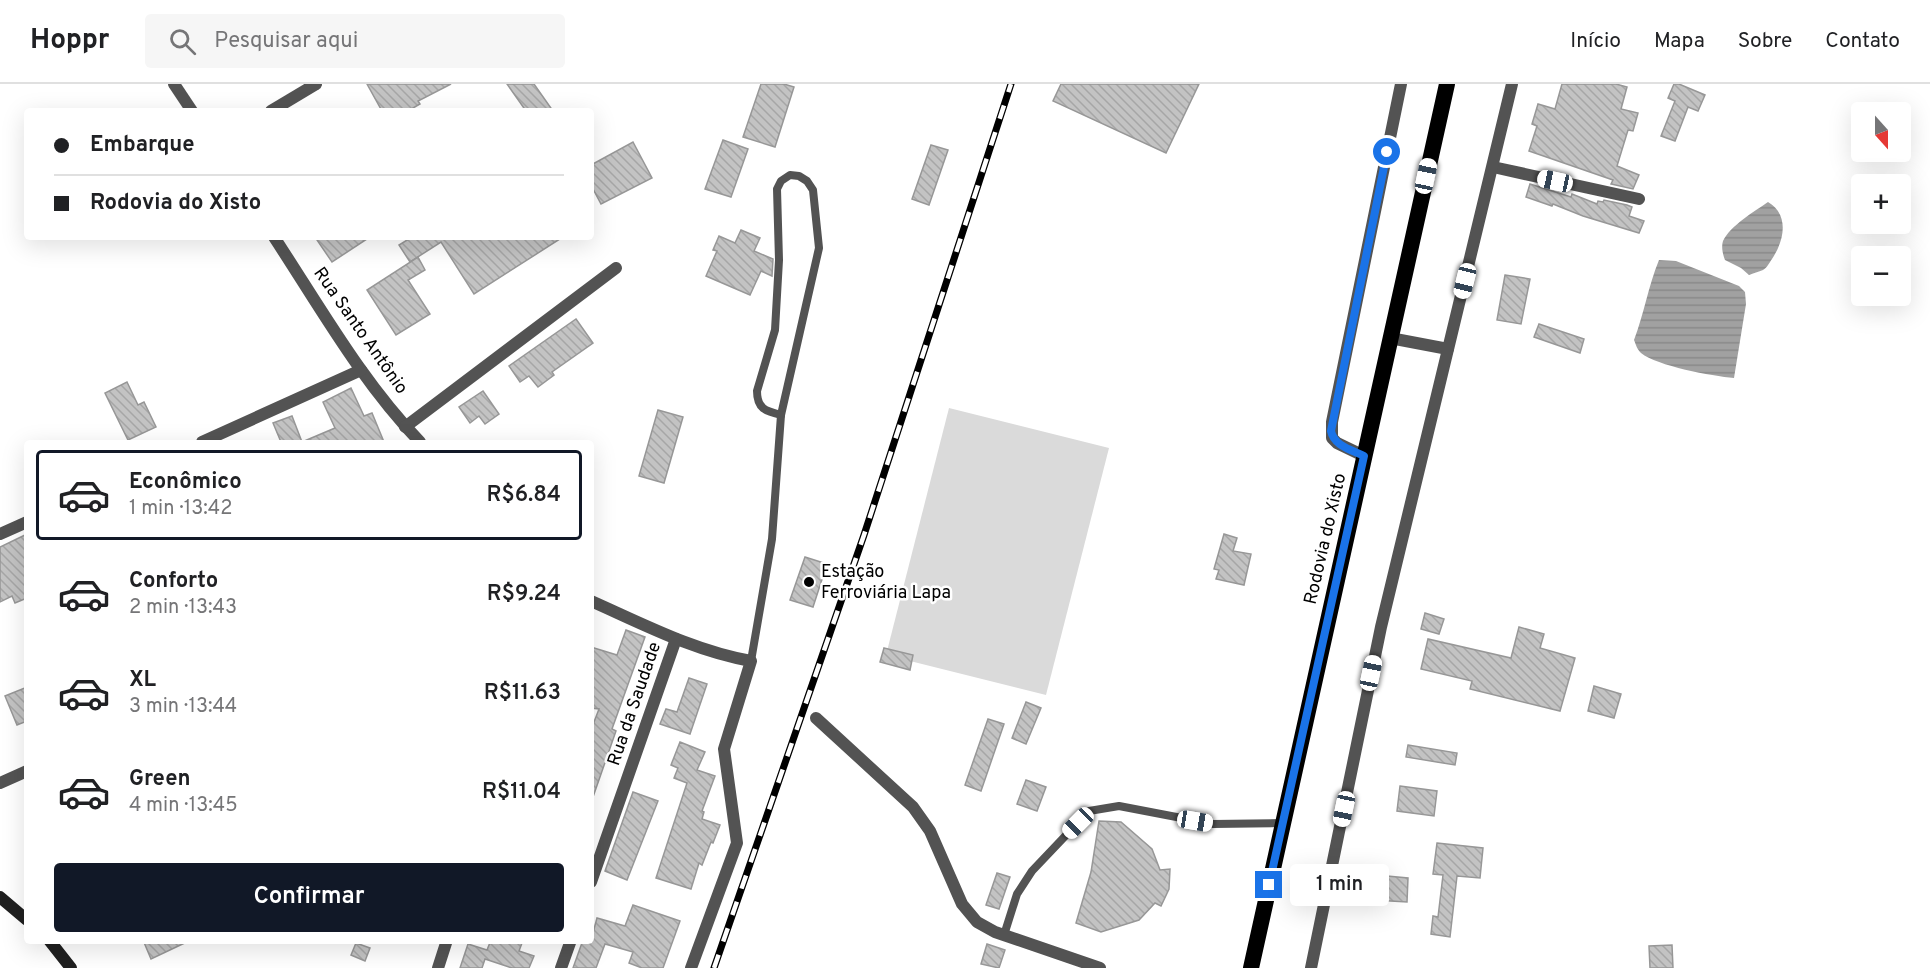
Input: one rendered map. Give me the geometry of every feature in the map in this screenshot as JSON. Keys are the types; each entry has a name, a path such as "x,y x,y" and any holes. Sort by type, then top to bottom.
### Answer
{"highway":[{"name":"Rodovia do Xisto","path":"1251,968 1447,84"}],"main road":[{"path":"0,897 24,917"},
{"path":"52,944 71,968"}],"street":[{"path":"174,84 190,108"},
{"path":"276,108 316,84"},
{"path":"1364,456 1337,443 1332,438 1332,422 1401,84"},
{"path":"1311,968 1380,627 1512,84"},
{"path":"1492,167 1639,199"},
{"name":"Rua Santo Antônio","path":"276,240 361,370 405,427 418,440"},
{"path":"405,427 616,267"},
{"path":"1390,338 1448,350"},
{"path":"206,440 361,370"},
{"path":"0,534 24,523"},
{"path":"594,602 676,639 751,661 724,749 737,843 691,968"},
{"name":"Rua da Saudade","path":"594,873 676,639"},
{"path":"816,718 913,807 930,831 962,904 977,922 1004,935 1100,968"},
{"path":"0,783 24,772"},
{"path":"438,968 446,944"},
{"path":"561,968 570,944"}],"lane":[{"path":"751,661 772,539 781,415 819,248 813,190 807,181 799,176 790,175 777,189 779,260 776,321 757,392 757,401 762,408 781,415"},
{"path":"1004,935 1017,894 1032,871 1089,812 1119,806 1213,824 1282,824"}],"shaded area":[{"path":"1768,202 1775,207 1782,221 1780,244 1767,267 1749,275 1725,260 1723,241 1737,224"},
{"path":"1659,260 1676,261 1739,286 1745,292 1746,304 1734,378 1672,366 1649,358 1638,350 1634,340"},
{"path":"949,408 1109,448 1046,695 886,655"}],"building":[{"path":"367,84 451,84 418,101 420,104 413,108 380,108"},
{"path":"507,84 534,84 551,108 524,108"},
{"path":"761,84 784,84 794,87 775,147 743,137"},
{"path":"1061,84 1199,84 1166,153 1053,101"},
{"path":"1562,84 1616,84 1627,87 1621,109 1638,113 1633,131 1628,130 1617,166 1639,175 1633,189 1611,184 1613,180 1529,151 1537,126 1532,124 1538,104 1555,109"},
{"path":"1674,84 1705,95 1698,111 1688,107 1675,141 1661,136 1675,101 1668,98"},
{"path":"723,140 748,149 731,197 705,189"},
{"path":"633,142 652,178 601,204 594,191 594,163"},
{"path":"931,145 948,150 929,205 912,199"},
{"path":"1530,184 1571,197 1572,194 1597,204 1598,201 1603,202 1604,200 1627,205 1632,207 1629,216 1644,221 1639,233 1553,204 1552,206 1526,197"},
{"path":"741,230 760,238 754,251 773,259 772,276 761,271 750,295 706,276 717,251 713,250 719,236 735,243"},
{"path":"317,240 365,240 332,262"},
{"path":"407,240 558,240 474,294 441,242 410,262 399,245"},
{"path":"418,257 425,270 408,280 430,314 396,335 367,290"},
{"path":"1505,275 1530,279 1521,324 1497,320"},
{"path":"576,319 593,343 552,372 554,375 538,387 529,376 520,382 509,366"},
{"path":"1539,324 1584,339 1580,353 1534,337"},
{"path":"127,382 138,405 144,402 156,427 128,440 105,393"},
{"path":"351,388 364,416 372,413 383,440 307,440 335,428 323,402"},
{"path":"483,391 499,414 485,424 479,416 470,423 459,407"},
{"path":"658,410 683,417 664,483 639,476"},
{"path":"292,416 301,440 280,440 273,423"},
{"path":"1224,534 1237,538 1233,551 1251,554 1244,585 1216,579 1219,570 1214,569"},
{"path":"24,535 24,599 15,603 12,596 0,602 0,547"},
{"name":"Estação Ferroviária Lapa","path":"805,557 827,564 813,607 790,600"},
{"path":"1425,613 1444,619 1439,634 1421,629"},
{"path":"1519,627 1544,634 1540,648 1575,658 1560,711 1470,689 1472,681 1421,669 1428,639 1511,658"},
{"path":"626,630 645,637 612,729 616,731 594,794 594,722 599,709 594,708 594,648 617,655"},
{"path":"884,648 913,655 910,670 880,662"},
{"path":"689,678 707,684 690,734 660,724 666,709 677,712"},
{"path":"1594,686 1621,694 1614,718 1588,711"},
{"path":"24,688 24,722 17,725 5,696"},
{"path":"1026,702 1041,708 1026,744 1012,738"},
{"path":"988,719 1004,724 981,791 965,785"},
{"path":"680,742 705,752 697,770 715,776 702,811 704,812 702,819 720,825 702,865 699,863 691,889 656,878 687,783 674,778 678,768 671,765"},
{"path":"1408,745 1457,753 1455,765 1406,757"},
{"path":"1026,780 1046,787 1037,811 1017,804"},
{"path":"1400,786 1437,791 1434,816 1397,811"},
{"path":"633,792 658,801 627,880 605,871"},
{"path":"1099,821 1121,822 1152,849 1160,870 1170,869 1169,889 1161,906 1155,903 1139,920 1101,932 1076,923 1091,872"},
{"path":"1437,843 1483,848 1480,878 1457,876 1450,937 1431,934 1433,916 1438,917 1443,875 1433,874"},
{"path":"997,873 1010,877 999,909 986,905"},
{"path":"1376,875 1408,878 1407,902 1374,900"},
{"path":"633,905 680,921 663,968 642,968 629,963 633,952 605,944 596,968 573,968 582,944 594,944 597,918 625,926"},
{"path":"145,944 183,944 151,959"},
{"path":"356,944 370,948 365,961 351,955"},
{"path":"468,944 487,950 489,944 522,944 519,951 534,956 529,968 512,968 485,959 482,968 460,968"},
{"path":"987,944 1005,950 999,968 981,964"},
{"path":"1672,945 1673,968 1650,968 1649,946"}],"railway":[{"path":"714,968 864,535 1011,84"}],"place":[{"name":"Estação Ferroviária Lapa","path":"809,582"}],"route":[{"path":"1269,885 1364,456 1337,443 1332,438 1331,431 1387,152"}]}
